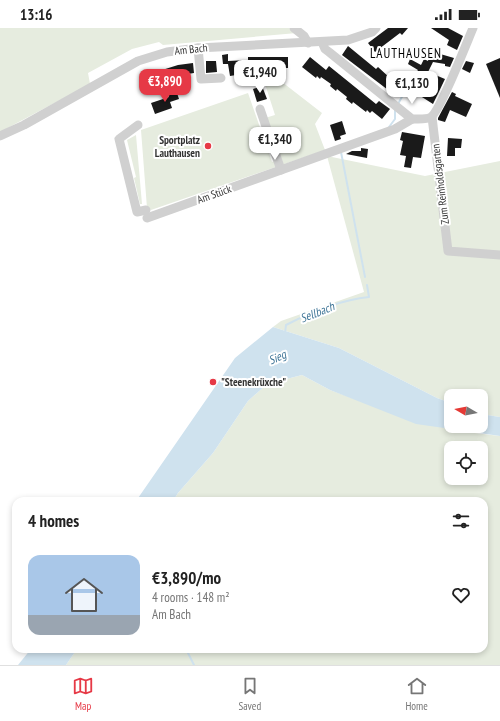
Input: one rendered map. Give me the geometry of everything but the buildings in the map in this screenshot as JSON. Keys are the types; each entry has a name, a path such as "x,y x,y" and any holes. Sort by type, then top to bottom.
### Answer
{"street":[{"path":"294,28 304,36 308,43"},
{"name":"Am Bach","path":"0,136 24,125 138,61 167,52 198,48 348,40 366,34 376,28"},
{"path":"322,42 325,49 412,119 427,119 432,117 442,99 473,28"},
{"path":"198,48 201,79 221,78"},
{"path":"260,108 281,170"},
{"name":"Zum Reinholdsgarten","path":"432,117 448,251 500,256"},
{"name":"Am Stück","path":"138,125 119,139 137,212 146,214 281,170 395,128 412,119"}],"shaded area":[{"path":"0,28 289,28 297,33 163,45 159,42 132,49 88,73 90,84 0,132"},
{"name":"Sportplatz Lauthausen","path":"282,82 322,113 315,124 325,150 151,210 147,208 141,130 248,93 272,162 274,161 276,165 283,163 278,156 265,118 275,115 265,84"},
{"path":"136,135 142,204 140,204 134,178 136,177 127,140"},
{"path":"327,156 425,176 500,161 500,417 488,415 488,389 444,389 444,400 339,348 273,327 281,321 364,292"},
{"path":"302,375 330,390 360,401 444,426 444,433 474,433 500,436 500,665 66,665 74,653 488,653 488,497 176,497 213,453 248,401 267,384"}],"water":[{"name":"Sieg","path":"273,327 339,348 444,400 444,428 416,424 330,390 302,375 267,384 248,401 213,453 176,497 139,497 235,358"},
{"path":"488,415 500,417 500,436 479,433 488,433"},
{"path":"28,653 74,653 66,665 18,665"}],"waterway":[{"name":"Sellbach","path":"398,104 413,77"},
{"name":"Sellbach","path":"389,127 395,119 395,110"},
{"name":"Sellbach","path":"341,152 365,277"},
{"name":"Sellbach","path":"285,333 286,325 326,307 369,297 367,285"},
{"path":"188,653 194,665"}],"place":[{"name":"Sportplatz Lauthausen","path":"208,146"},
{"name":"\"Steenekrüxche\"","path":"213,382"}],"district":[{"name":"LAUTHAUSEN","path":"406,53"}]}
